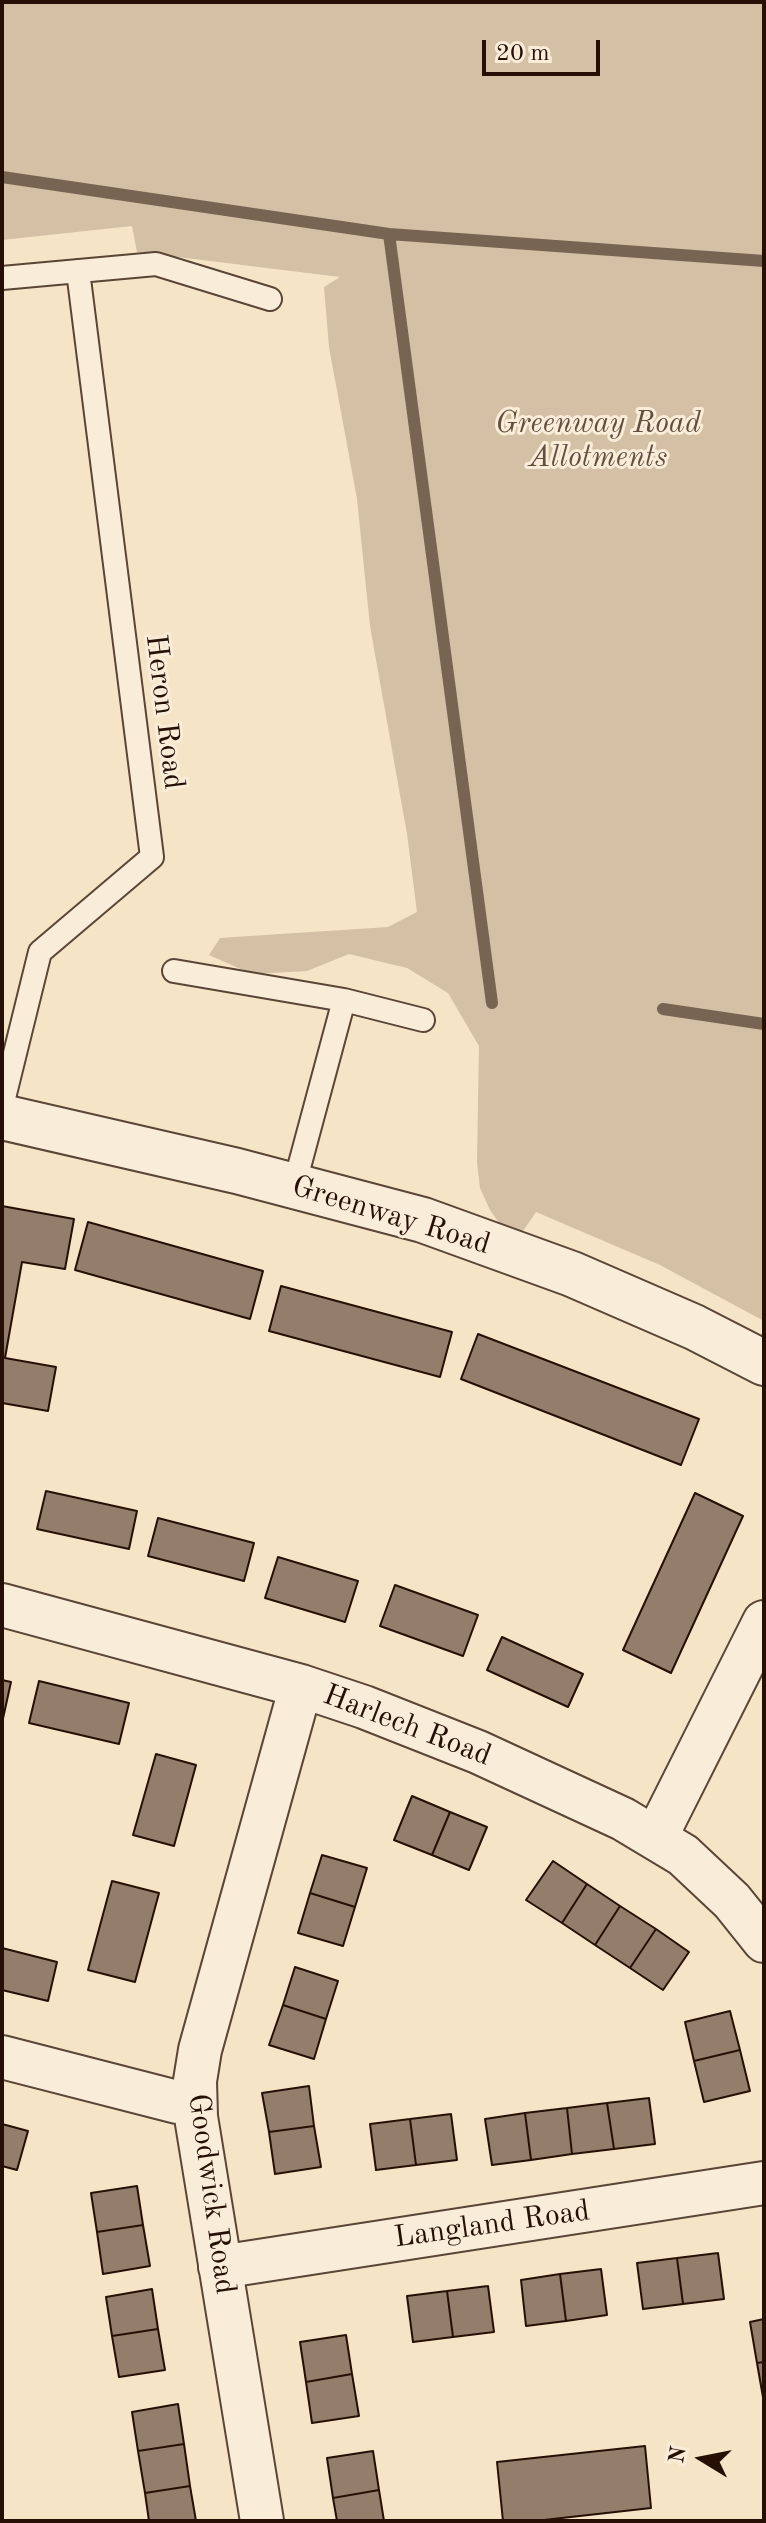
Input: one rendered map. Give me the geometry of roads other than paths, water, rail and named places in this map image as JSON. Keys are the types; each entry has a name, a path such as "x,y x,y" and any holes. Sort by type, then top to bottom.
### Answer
{"street":[{"name":"Greenway Road","path":"2,1117 423,1220 572,1274 694,1327 764,1363"},
{"name":"Harlech Road","path":"2,1605 301,1686 428,1730 551,1784 656,1837 683,1855 732,1901 764,1941"},
{"path":"656,1837 764,1622"},
{"name":"Goodwick Road","path":"262,2521 195,2101 200,2050 301,1686"},
{"path":"2,2057 177,2102 195,2101"},
{"name":"Langland Road","path":"220,2267 764,2183"}],"lane":[{"path":"2,278 156,264 270,299"},
{"name":"Heron Road","path":"2,1106 40,952 152,857 78,271"},
{"path":"174,971 344,1000 423,1020"},
{"path":"294,1186 344,1000"}],"waterway":[{"path":"2,177 389,234 764,261"},
{"path":"389,234 492,1003"},
{"path":"663,1009 764,1024"}],"park label":[{"name":"Greenway Road Allotments","path":"598,441"}]}
